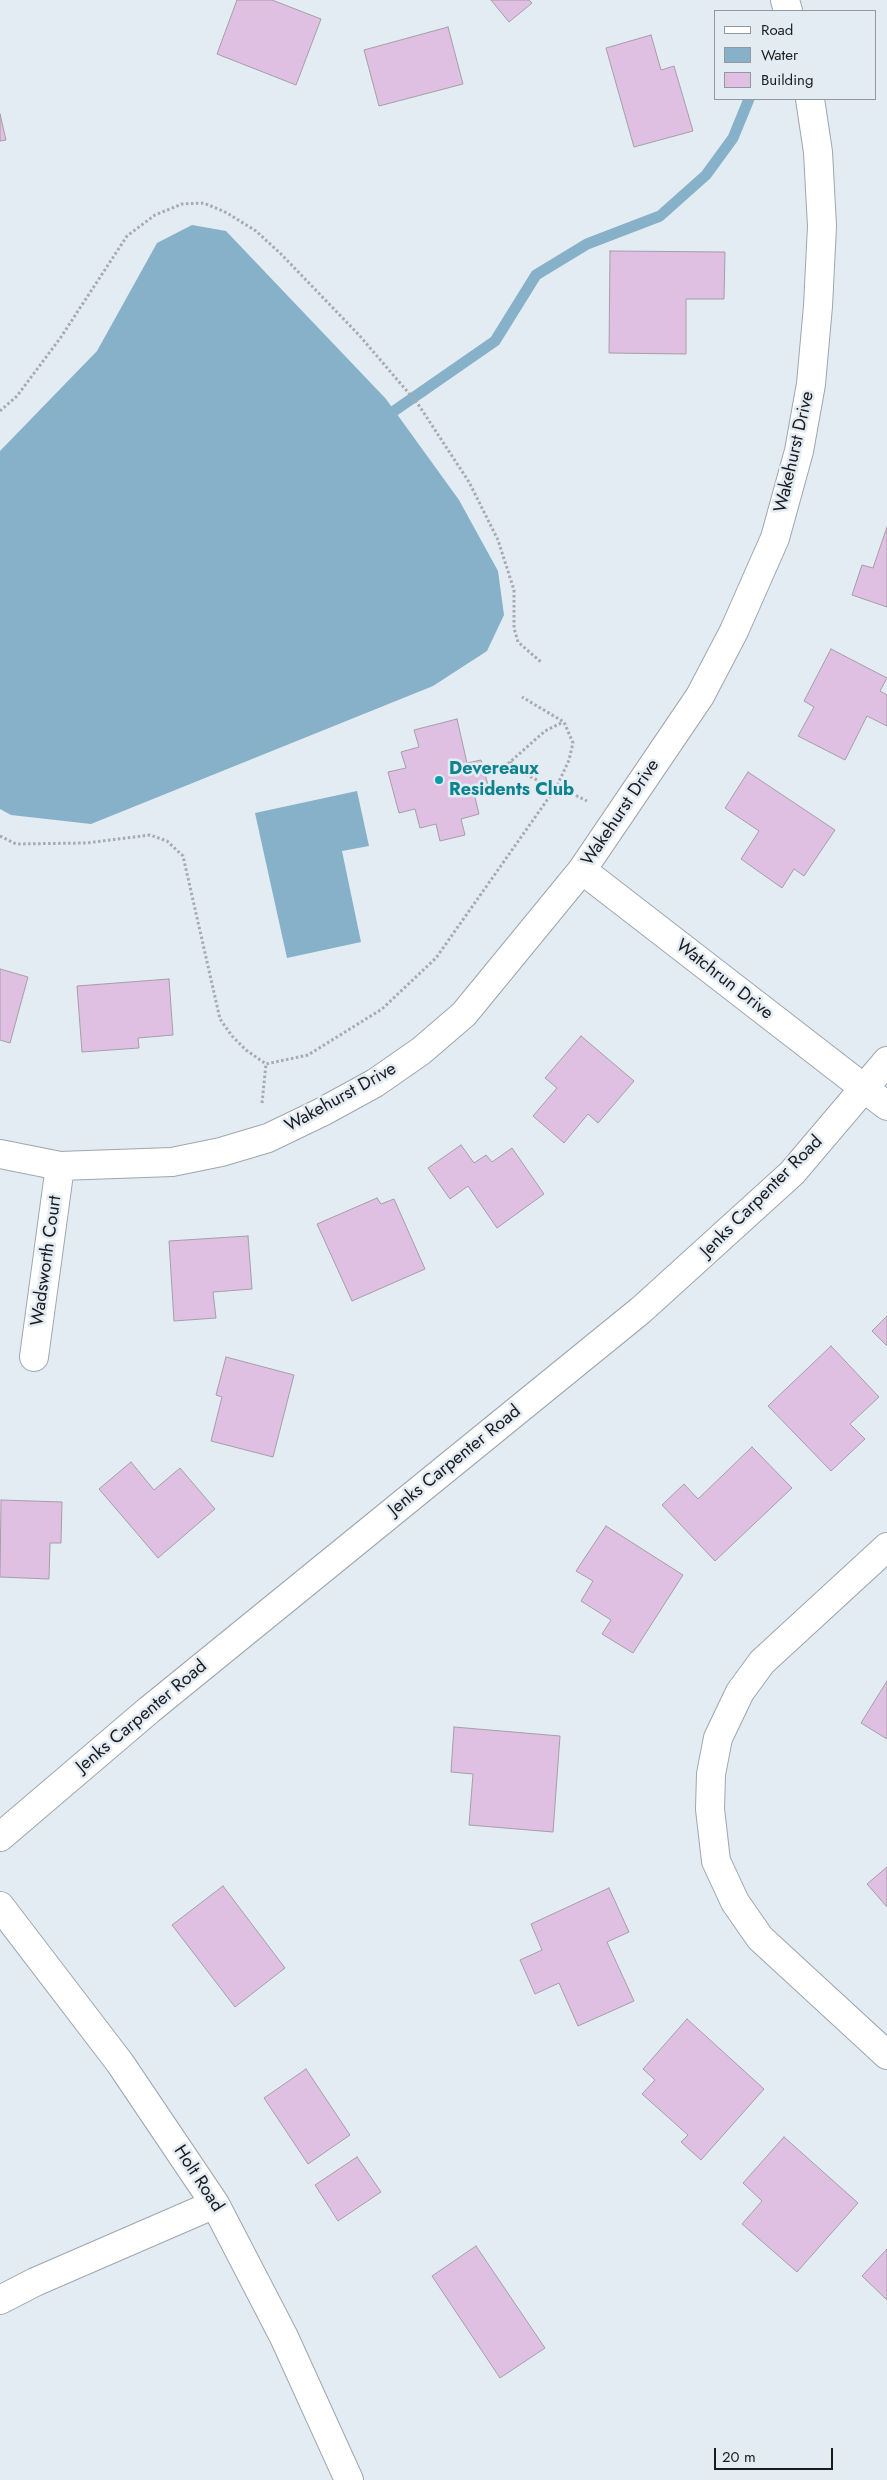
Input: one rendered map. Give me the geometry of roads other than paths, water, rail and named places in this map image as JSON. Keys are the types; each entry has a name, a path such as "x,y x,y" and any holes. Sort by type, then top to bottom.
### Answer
{"street":[{"name":"Wakehurst Drive","path":"0,1154 60,1166 172,1162 221,1152 268,1138 322,1112 375,1084 421,1050 464,1014 582,870 700,696 734,631 775,538 799,451 811,384 818,306 822,226 818,152 810,100"},
{"name":"Watchrun Drive","path":"582,870 887,1106"},
{"name":"Jenks Carpenter Road","path":"0,1837 149,1710 641,1310 792,1173 865,1090 887,1061"},
{"name":"Wadsworth Court","path":"34,1357 60,1166"},
{"path":"887,1548 762,1662 740,1692 718,1738 711,1774 710,1808 716,1861 735,1902 760,1938 887,2055"},
{"name":"Holt Road","path":"0,1906 120,2063 215,2204 284,2337 349,2480"},
{"path":"0,2300 35,2282 215,2204"}],"water":[{"path":"192,225 226,231 386,399 459,500 498,571 504,615 487,651 433,686 91,824 11,815 0,809 0,451 97,351 157,243"},
{"path":"357,791 369,846 342,851 361,942 287,958 255,813"}],"waterway":[{"path":"384,421 394,411 495,341 536,275 587,244 660,216 706,175 733,138 749,100"}],"place":[{"name":"Devereaux Residents Club","path":"439,780"}]}
